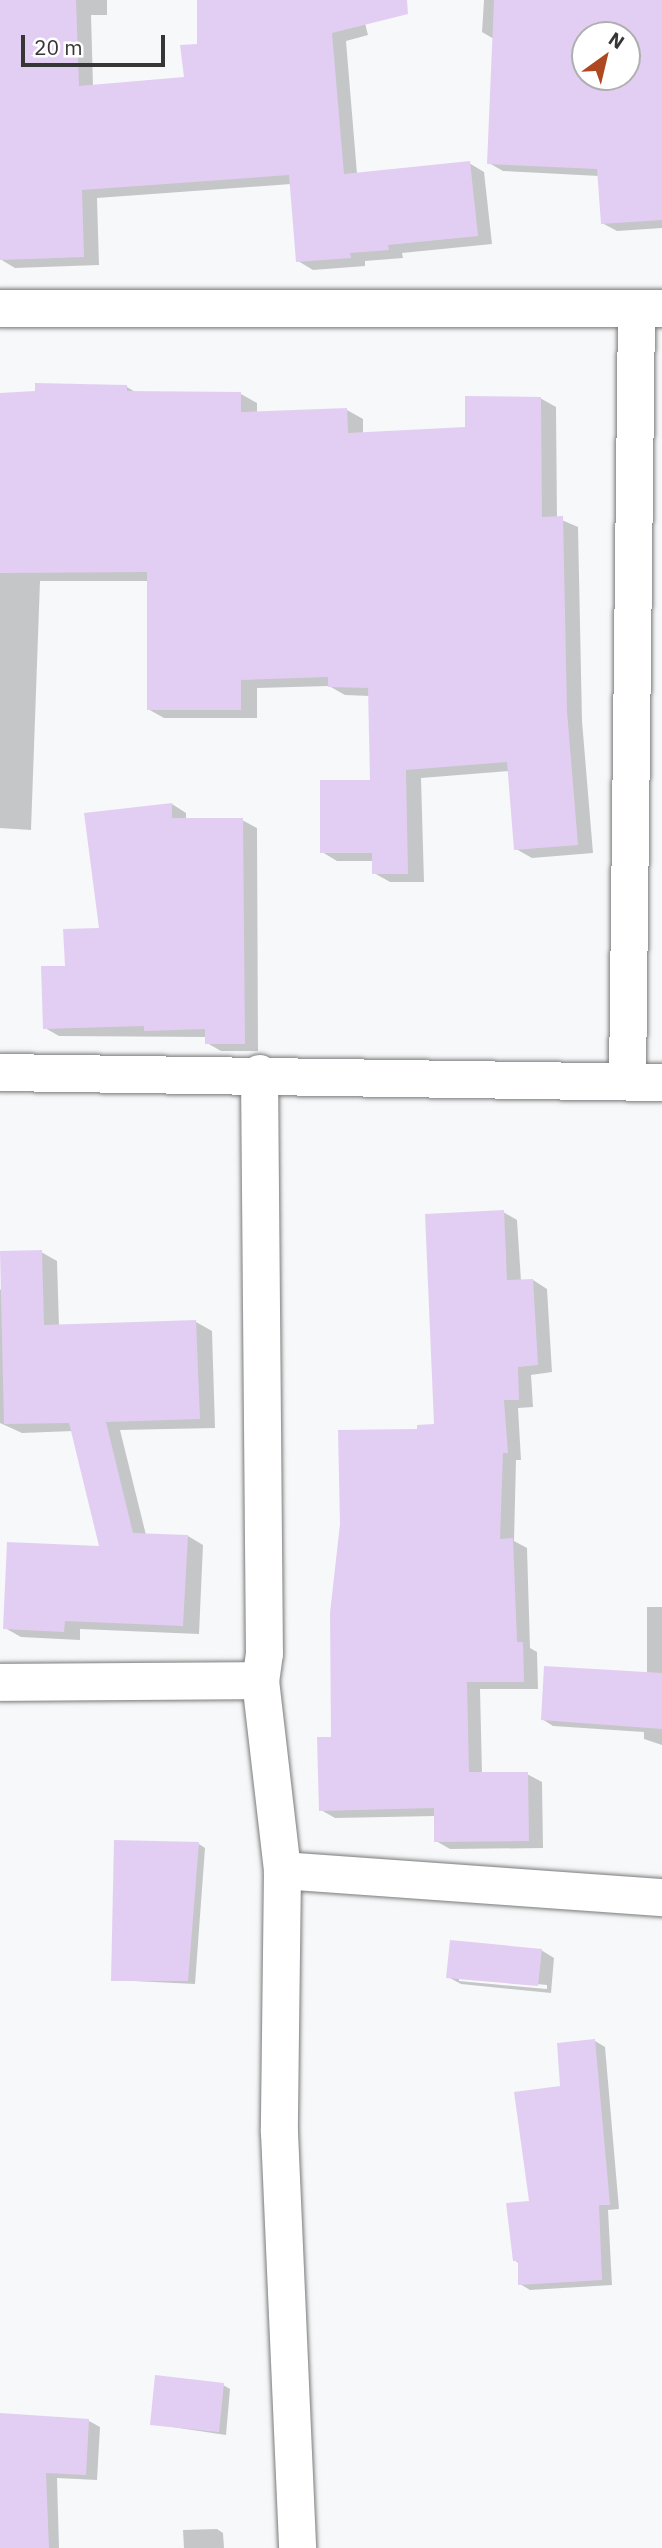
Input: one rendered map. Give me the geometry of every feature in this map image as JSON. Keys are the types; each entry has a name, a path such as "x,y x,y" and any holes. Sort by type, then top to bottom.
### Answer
{"street":[{"path":"0,308 649,308 645,1081 260,1073 0,1072"},
{"path":"260,1073 264,1653 260,1680 282,1870 279,2132 297,2548"},
{"path":"0,1682 260,1680"},
{"path":"282,1870 662,1897"}],"building":[{"path":"0,0 76,0 79,86 184,77 180,45 197,44 197,0 407,0 408,14 332,33 344,174 470,161 478,236 388,245 389,250 350,253 351,258 296,262 289,175 82,190 84,257 0,260"},
{"path":"494,0 662,0 662,220 601,224 597,169 487,164"},
{"path":"35,383 127,385 127,391 241,392 241,412 347,408 348,433 465,427 465,396 541,397 542,517 563,516 567,711 578,845 514,850 507,762 406,770 408,874 372,874 372,853 320,853 320,780 370,780 368,688 328,687 328,677 241,680 241,710 147,710 147,572 0,573 0,393 35,391"},
{"path":"172,803 172,818 243,818 245,1044 205,1044 205,1029 144,1031 144,1026 43,1029 41,966 65,966 63,929 99,928 84,813"},
{"path":"504,1210 507,1280 533,1279 538,1365 518,1367 519,1400 504,1400 508,1453 503,1453 500,1539 513,1538 517,1642 523,1642 524,1682 467,1682 469,1772 528,1772 529,1841 434,1842 434,1808 319,1811 317,1737 331,1737 330,1613 340,1524 338,1430 417,1429 417,1425 434,1424 425,1214"},
{"path":"42,1250 44,1325 196,1320 200,1419 106,1422 133,1533 188,1535 183,1626 65,1621 64,1632 3,1629 7,1542 99,1546 69,1423 4,1424 0,1251"},
{"path":"544,1666 662,1673 662,1729 541,1720"},
{"path":"114,1840 199,1842 188,1981 111,1981"},
{"path":"450,1940 542,1949 538,1986 446,1978"},
{"path":"595,2039 610,2205 599,2205 602,2280 518,2285 518,2261 513,2261 506,2203 529,2201 514,2092 560,2086 557,2043"},
{"path":"155,2375 224,2383 219,2432 150,2425"},
{"path":"0,2413 89,2419 86,2475 46,2473 49,2548 0,2548"}]}
